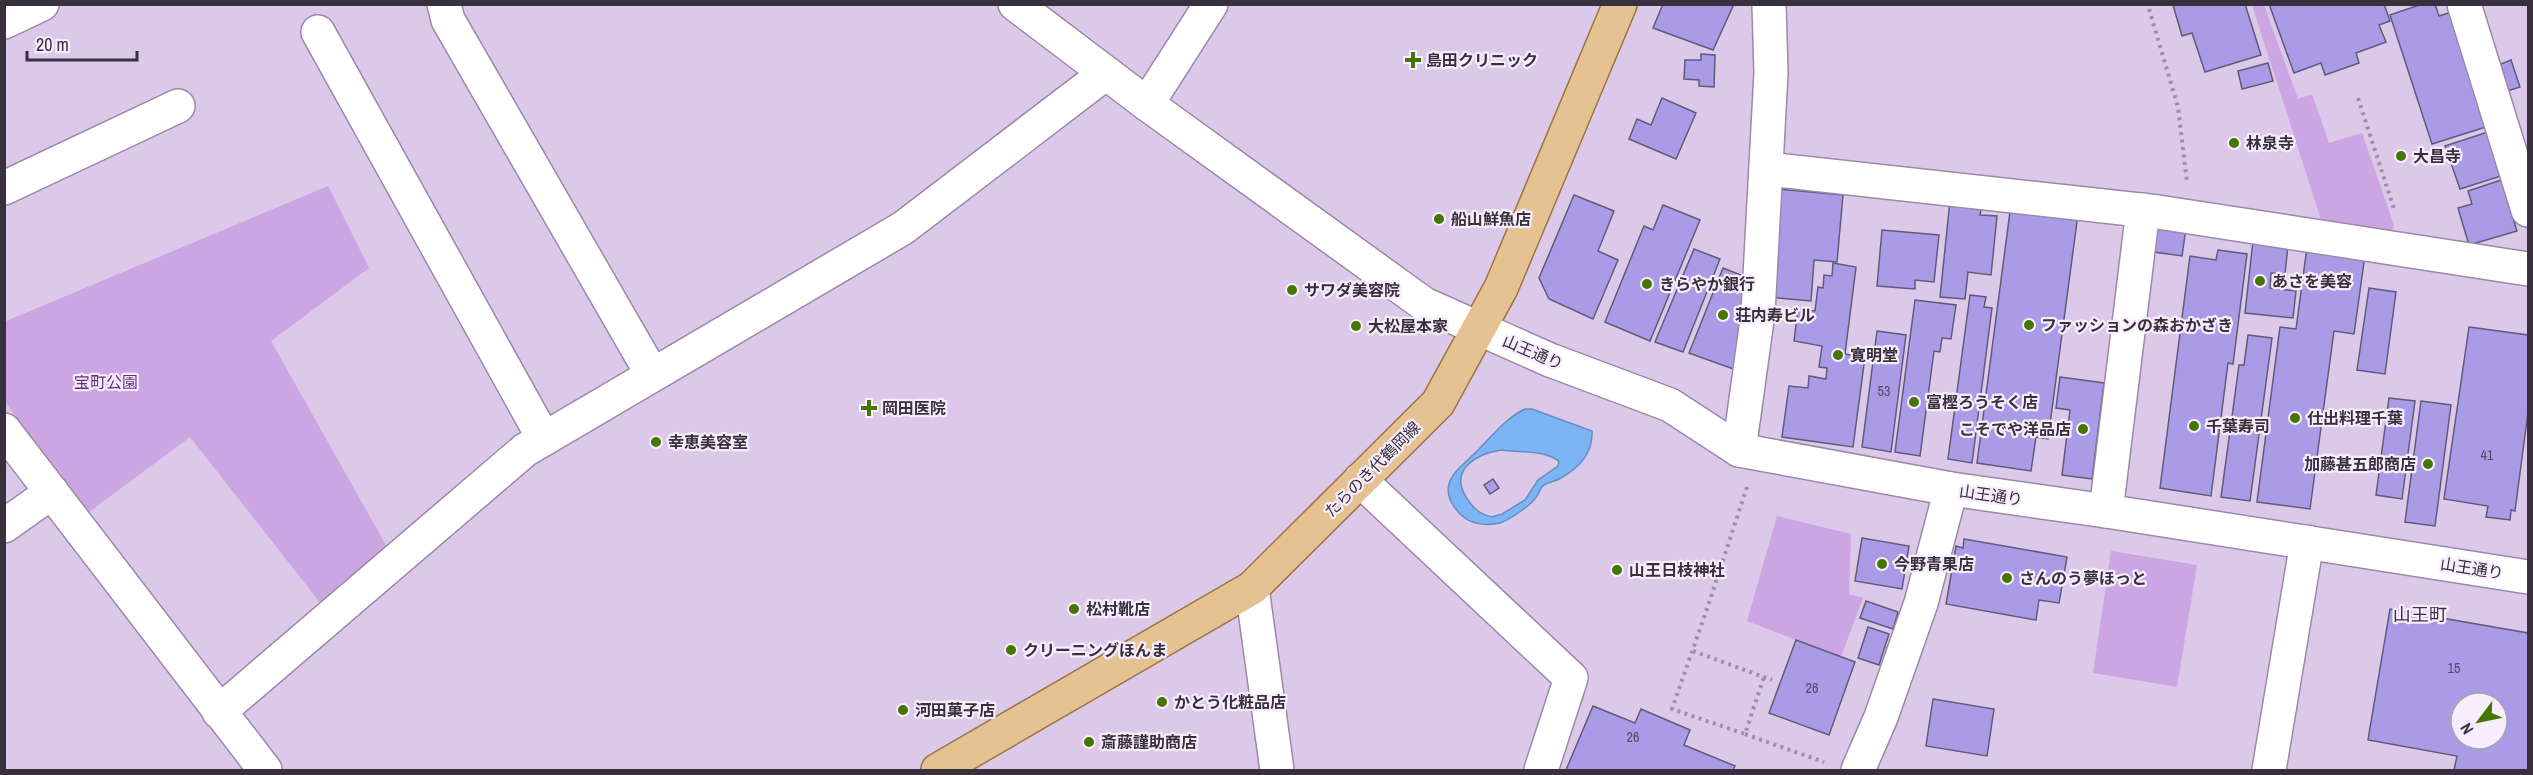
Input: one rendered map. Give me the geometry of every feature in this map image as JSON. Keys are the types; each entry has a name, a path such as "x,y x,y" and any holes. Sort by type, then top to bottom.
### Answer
{"main road":[{"name":"たらのき代鶴岡線","path":"938,771 1252,588 1438,403 1501,288 1620,4"}],"street":[{"path":"4,22 42,4"},
{"path":"444,4 448,20 652,374"},
{"name":"山王通り","path":"1015,4 1147,104 1424,304 1550,360 1670,405 1739,450 1950,489 2529,577"},
{"path":"1147,104 1211,4"},
{"path":"1739,450 1758,313 1771,73 1769,4"},
{"path":"2464,4 2529,210"},
{"path":"318,32 544,439"},
{"path":"219,712 525,450 903,228 1106,72"},
{"path":"4,188 178,106"},
{"path":"1767,169 2143,210 2529,269"},
{"path":"2106,511 2143,210"},
{"path":"4,430 265,771"},
{"path":"1360,480 1571,678 1541,771"},
{"path":"1842,767 1881,717 1921,603 1950,489"},
{"path":"4,526 52,492"},
{"path":"2269,771 2307,542"},
{"path":"1252,588 1277,771"}],"path":[{"path":"2149,9 2178,107 2188,187"},
{"path":"2358,98 2396,214"},
{"path":"1744,495 1672,709 1842,767"},
{"path":"1693,651 1772,680"},
{"path":"1745,734 1764,677"}],"green space":[{"path":"2252,5 2264,5 2298,99 2312,94 2329,143 2362,133 2394,225 2391,238 2324,229"},
{"name":"宝町公園","path":"328,186 369,268 271,341 387,547 326,610 190,437 81,518 5,401 4,322"},
{"path":"1777,516 1851,534 1849,594 1863,598 1841,657 1747,621"},
{"path":"2111,551 2197,565 2177,687 2093,673"}],"water":[{"path":"1525,409 1532,409 1592,431 1587,453 1574,470 1542,486 1530,504 1509,519 1490,524 1470,521 1461,515 1452,504 1448,494 1452,478 1457,470 1501,426","holes":["1501,450 1531,452 1559,461 1558,466 1538,480 1525,500 1502,514 1492,517 1483,514 1471,504 1462,487 1461,478 1468,464 1475,459"]}],"building":[{"path":"1663,4 1734,4 1713,50 1653,28"},
{"path":"2245,4 2261,55 2205,72 2192,33 2182,36 2173,5"},
{"path":"2269,4 2384,4 2390,21 2379,25 2386,42 2356,53 2359,63 2325,75 2321,63 2294,73"},
{"path":"2422,4 2435,4 2439,16 2452,12 2489,126 2432,144 2390,15"},
{"path":"1701,54 1715,55 1714,87 1699,86 1699,80 1684,79 1685,60 1701,60"},
{"path":"2511,60 2520,87 2504,92 2496,66"},
{"path":"2268,63 2273,81 2242,89 2238,71"},
{"path":"1662,98 1696,113 1676,159 1629,139 1637,119 1651,125"},
{"path":"2488,132 2501,176 2460,189 2445,146"},
{"path":"2501,180 2517,231 2469,245 2458,208 2472,204 2468,191"},
{"path":"1777,189 1843,195 1837,262 1814,260 1811,301 1768,297"},
{"path":"1574,195 1614,211 1598,251 1618,260 1593,319 1549,299 1539,278"},
{"path":"1950,201 1982,205 1980,215 1997,216 1991,275 1968,272 1965,299 1940,297"},
{"name":"ファッションの森おかざき","path":"2011,204 2078,214 2048,439 2036,437 2031,471 1977,463"},
{"name":"きらやか銀行","path":"1663,205 1700,220 1650,341 1605,322 1644,226 1653,230"},
{"path":"2158,224 2186,228 2182,256 2154,252"},
{"path":"1882,230 1939,235 1934,282 1915,280 1915,289 1877,286"},
{"name":"あさを美容","path":"2253,241 2288,245 2285,274 2271,273 2270,288 2296,291 2293,318 2245,313"},
{"name":"仕出料理千葉","path":"2307,247 2365,255 2354,334 2334,331 2310,509 2257,502 2280,327 2296,329"},
{"path":"1694,249 1720,259 1683,352 1655,342"},
{"name":"千葉寿司","path":"2218,250 2247,254 2233,364 2228,363 2211,496 2160,488 2190,256 2216,260"},
{"name":"寛明堂","path":"1833,263 1856,267 1845,354 1865,357 1853,447 1782,437 1789,386 1808,388 1809,376 1826,379 1827,368 1819,367 1822,346 1794,341 1798,309 1815,311 1818,287 1823,288 1824,275 1832,276"},
{"name":"荘内寿ビル","path":"1723,268 1746,277 1736,370 1689,353"},
{"path":"2369,288 2396,292 2385,374 2357,370"},
{"path":"1970,295 1986,297 1984,307 1992,308 1972,463 1948,459"},
{"name":"富樫ろうそく店","path":"1915,300 1956,305 1951,339 1942,338 1940,352 1934,351 1920,456 1895,452"},
{"path":"2469,327 2528,335 2528,412 2515,511 2511,510 2510,520 2486,517 2488,506 2444,499"},
{"path":"1877,331 1906,335 1891,452 1862,447"},
{"path":"2248,335 2272,338 2250,501 2221,497 2239,365 2244,365"},
{"name":"こそでや洋品店","path":"2060,377 2104,383 2092,479 2062,475 2070,410 2056,408"},
{"path":"2389,398 2415,401 2402,499 2376,495"},
{"name":"加藤甚五郎商店","path":"2421,401 2451,405 2435,526 2405,522"},
{"path":"1493,479 1499,488 1490,494 1484,485"},
{"name":"今野青果店","path":"1862,538 1909,546 1902,589 1855,581"},
{"name":"さんのう夢ほっと","path":"1964,539 2067,557 2059,603 2039,600 2036,620 1946,604 1956,546 1963,548"},
{"path":"1866,601 1898,612 1893,629 1860,618"},
{"path":"2390,609 2528,633 2528,770 2454,770 2457,756 2368,740"},
{"path":"1868,627 1889,634 1879,665 1858,658"},
{"path":"1796,640 1855,662 1829,735 1769,713"},
{"path":"1933,699 1994,709 1987,756 1926,746"},
{"path":"1593,706 1635,723 1641,709 1690,730 1684,745 1735,766 1733,770 1566,770"}],"place":[{"name":"島田クリニック","path":"1413,60"},
{"name":"林泉寺","path":"2234,143"},
{"name":"大昌寺","path":"2401,156"},
{"name":"船山鮮魚店","path":"1439,219"},
{"name":"あさを美容","path":"2260,281"},
{"name":"きらやか銀行","path":"1647,284"},
{"name":"サワダ美容院","path":"1292,290"},
{"name":"荘内寿ビル","path":"1723,315"},
{"name":"ファッションの森おかざき","path":"2029,325"},
{"name":"大松屋本家","path":"1356,326"},
{"name":"寛明堂","path":"1838,355"},
{"name":"富樫ろうそく店","path":"1914,402"},
{"name":"岡田医院","path":"869,408"},
{"name":"仕出料理千葉","path":"2295,418"},
{"name":"千葉寿司","path":"2194,426"},
{"name":"こそでや洋品店","path":"2083,429"},
{"name":"幸恵美容室","path":"656,442"},
{"name":"加藤甚五郎商店","path":"2428,464"},
{"name":"今野青果店","path":"1882,564"},
{"name":"山王日枝神社","path":"1617,570"},
{"name":"さんのう夢ほっと","path":"2007,578"},
{"name":"松村靴店","path":"1074,609"},
{"name":"クリーニングほんま","path":"1011,650"},
{"name":"かとう化粧品店","path":"1162,702"},
{"name":"河田菓子店","path":"903,710"},
{"name":"斎藤謹助商店","path":"1089,742"}],"district":[{"name":"山王町","path":"2420,615"}]}
